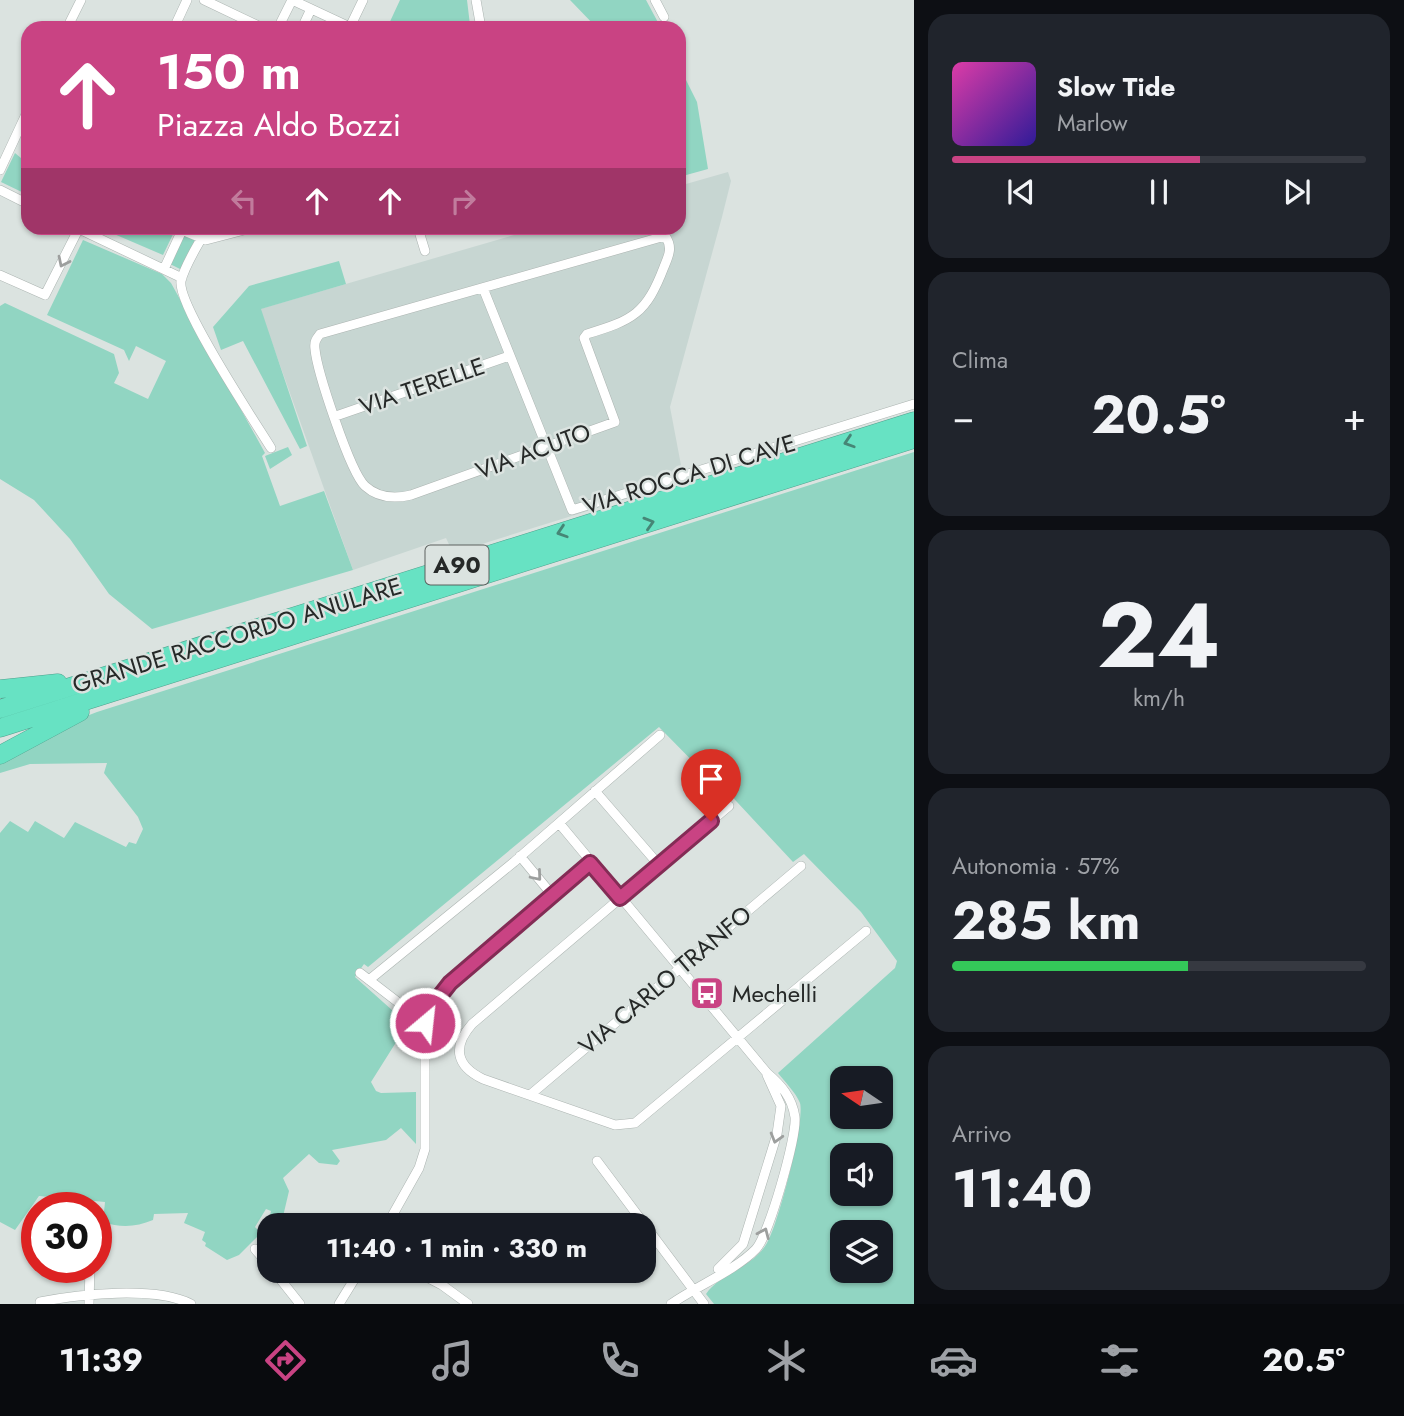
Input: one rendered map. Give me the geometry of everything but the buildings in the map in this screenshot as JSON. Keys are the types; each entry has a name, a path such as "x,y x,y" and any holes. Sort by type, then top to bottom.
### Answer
{"highway":[{"name":"GRANDE RACCORDO ANULARE","path":"0,709 914,421"},
{"name":"GRANDE RACCORDO ANULARE","path":"0,728 914,439"},
{"path":"0,689 100,678"},
{"path":"0,755 110,694"}],"street":[{"path":"70,21 81,0"},
{"path":"177,21 187,0"},
{"path":"204,0 248,21"},
{"path":"282,21 292,0 336,21"},
{"path":"354,21 363,0"},
{"path":"476,0 479,21"},
{"path":"655,0 664,17"},
{"path":"305,21 311,9"},
{"path":"0,170 21,125"},
{"path":"0,190 21,200"},
{"path":"0,275 46,295 76,235"},
{"path":"94,235 182,278"},
{"path":"164,269 180,235"},
{"path":"194,235 202,239 220,235"},
{"path":"204,235 182,278 182,290 196,321 271,448"},
{"path":"420,235 425,251"},
{"name":"VIA ACUTO","path":"665,236 669,241 670,251 646,306 630,319 587,334 584,338 615,422 411,495 388,497 371,491 358,477 336,416 316,357 315,341 320,334 665,236"},
{"name":"VIA ROCCA DI CAVE","path":"484,288 568,506 576,510 914,404"},
{"name":"VIA TERELLE","path":"336,416 509,356"},
{"path":"369,980 520,856 660,735"},
{"path":"595,791 659,865"},
{"path":"729,806 482,1015 459,1041 460,1061 467,1070 615,1125 627,1126 648,1114 866,930"},
{"path":"559,823 788,1096 795,1128 766,1229 754,1251 692,1289"},
{"path":"520,856 553,896"},
{"path":"394,1213 419,1167 425,1149 425,1023 432,1006 450,983 590,863"},
{"name":"VIA CARLO TRANFO","path":"530,1095 801,866"},
{"path":"360,973 425,1023"},
{"path":"671,1304 737,1253 746,1238 781,1115 779,1098 766,1073"},
{"path":"597,1161 704,1304"},
{"path":"283,1283 300,1304"},
{"path":"341,1303 353,1283"},
{"path":"438,1283 468,1304"},
{"path":"40,1301 172,1296 191,1304"}],"shaded area":[{"path":"728,172 731,181 670,407 684,481 453,553 446,538 353,570 260,309 514,235 686,235 686,184"}],"green space":[{"path":"400,0 467,0 470,21 390,21"},
{"path":"570,0 646,0 657,21 590,21"},
{"path":"686,80 697,102 708,169 686,175"},
{"path":"15,153 21,158 21,192 1,182"},
{"path":"116,235 173,235 163,255"},
{"path":"184,235 196,241 182,270 170,264"},
{"path":"83,240 162,274 171,283 265,453 262,456 280,506 324,491 353,570 152,629 109,594 70,539 34,500 0,479 0,306 5,303 114,354 119,373 114,383 148,399 166,361 136,346 129,361 124,350 47,315"},
{"path":"339,261 346,284 261,309 307,446 300,449 243,341 221,350 213,327 249,286"},
{"path":"288,447 292,455 270,469 265,456"},
{"path":"914,452 914,1304 714,1304 706,1294 761,1251 778,1216 795,1151 800,1103 778,1073 895,968 897,961 861,912 804,854 793,862 724,788 714,795 709,790 715,784 659,727 368,967 364,964 355,977 411,1027 413,1037 400,1036 371,1082 376,1091 381,1093 416,1092 416,1144 401,1128 386,1140 332,1150 340,1161 337,1165 319,1163 309,1154 283,1178 289,1191 284,1213 271,1213 266,1209 264,1213 257,1213 257,1237 239,1255 227,1260 205,1246 206,1243 202,1240 205,1232 184,1223 188,1213 154,1214 153,1220 128,1226 112,1224 112,1192 21,1192 21,1222 15,1230 0,1222 0,833 10,821 28,832 35,821 64,838 75,822 126,847 129,842 136,844 143,829 138,817 104,773 107,763 30,764 0,773 0,757 61,726 97,712"}],"place":[{"name":"Mechelli","path":"707,993"}],"route":[{"path":"425,1023 432,1006 450,983 590,863 620,898 711,821"}]}
